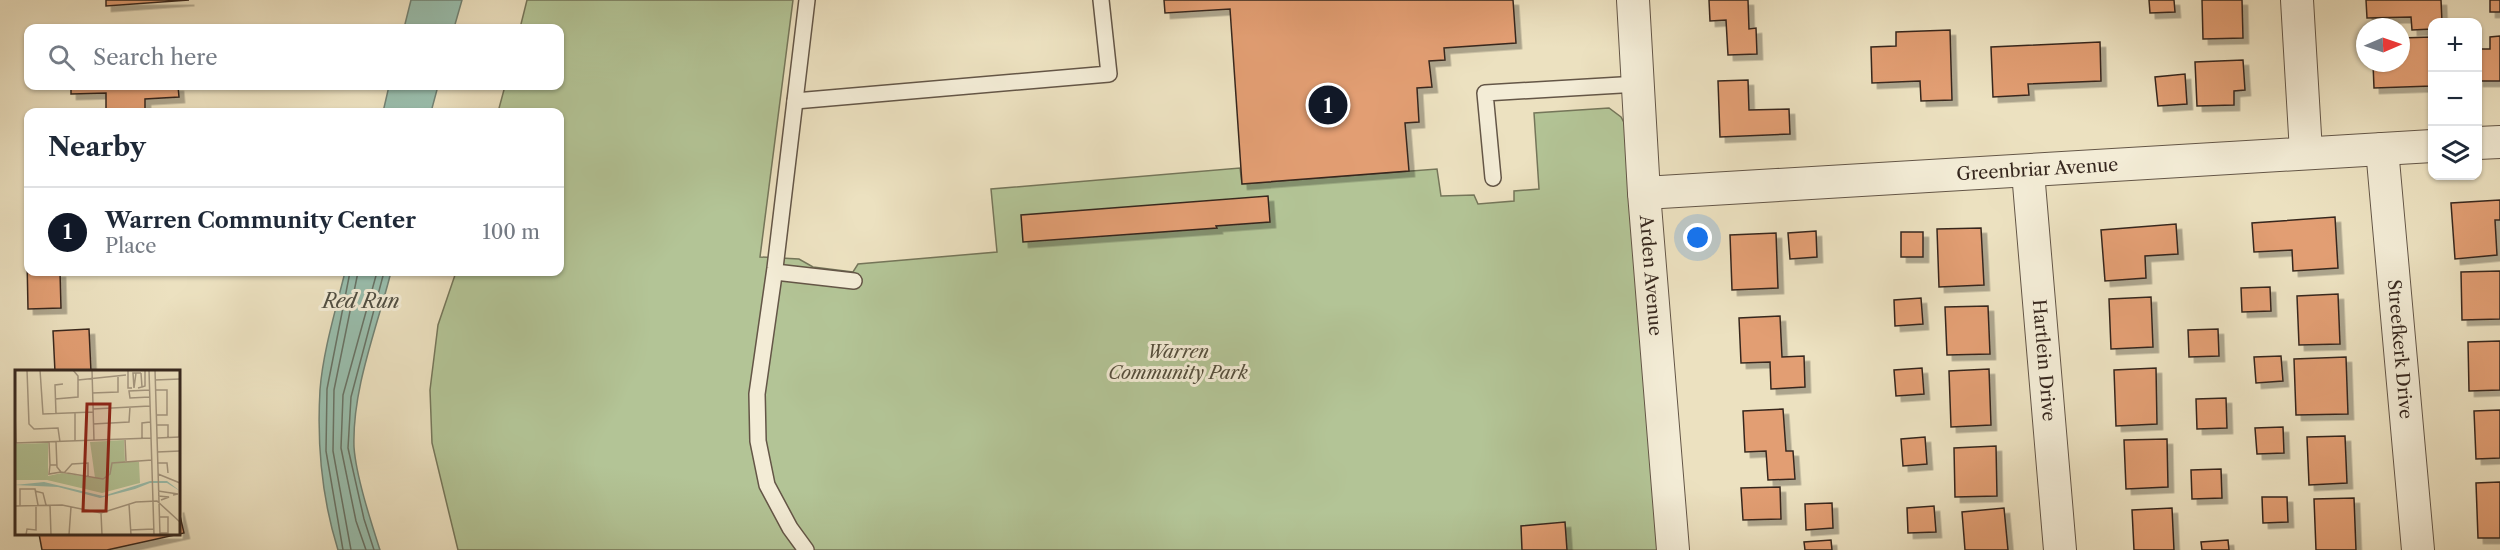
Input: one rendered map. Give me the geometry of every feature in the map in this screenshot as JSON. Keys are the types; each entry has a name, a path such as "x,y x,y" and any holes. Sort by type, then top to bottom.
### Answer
{"street":[{"name":"Arden Avenue","path":"1634,0 1644,193 1673,550"},
{"path":"2297,0 2306,152"},
{"path":"2482,143 2500,142"},
{"name":"Greenbriar Avenue","path":"1644,193 2428,146"},
{"name":"Streefkerk Drive","path":"2382,149 2418,550"},
{"name":"Hartlein Drive","path":"2028,171 2060,550"}],"lane":[{"path":"806,550 790,528 767,485 758,441 757,394 807,0"},
{"path":"795,101 1109,74 1101,0"},
{"path":"1493,178 1485,93 1638,84"},
{"path":"774,272 854,281"}],"green space":[{"name":"Warren Community Park","path":"527,0 793,0 760,257 799,259 813,267 853,272 858,264 997,252 991,189 1240,168 1242,184 1437,169 1441,196 1474,195 1478,204 1514,201 1514,191 1539,189 1534,113 1609,108 1621,117 1627,128 1660,550 458,550 432,443 430,390 438,325 455,276 564,276 564,108 499,108 504,90 564,90 564,24 521,24"}],"water":[{"path":"411,0 462,0 455,24 405,24"},
{"path":"388,90 437,90 432,108 384,108"},
{"name":"Red Run","path":"344,276 390,276 366,359 354,425 354,447 358,471 380,550 338,550 328,511 319,430 320,390 330,330"}],"building":[{"path":"106,0 189,0 106,6"},
{"path":"1164,0 1513,0 1516,43 1444,48 1445,60 1429,61 1432,87 1417,88 1419,122 1405,123 1409,171 1242,184 1230,9 1165,13"},
{"path":"1709,0 1748,0 1749,29 1756,28 1757,54 1728,55 1726,20 1710,21"},
{"path":"2149,0 2174,0 2175,12 2150,13"},
{"path":"2202,0 2242,0 2243,38 2203,39"},
{"path":"2366,0 2441,0 2442,18 2428,18 2428,29 2412,30 2411,17 2367,18"},
{"path":"2490,0 2500,0 2500,12 2490,12"},
{"path":"1950,30 1952,100 1921,101 1920,81 1872,83 1871,47 1896,46 1896,32"},
{"path":"2500,36 2500,81 2482,81 2482,49 2490,49 2490,37"},
{"path":"2428,37 2428,86 2374,88 2373,72 2410,72 2410,38"},
{"path":"2100,42 2101,81 2028,84 2029,95 1993,97 1991,47"},
{"path":"2243,60 2245,90 2234,91 2234,105 2197,106 2195,62"},
{"path":"2185,74 2187,104 2158,106 2155,77"},
{"path":"1748,80 1749,110 1789,109 1790,134 1720,137 1718,81"},
{"path":"71,90 178,90 179,97 145,99 145,108 106,108 106,93 71,94"},
{"path":"1268,196 1270,222 1023,242 1021,215"},
{"path":"2500,200 2500,220 2495,220 2497,255 2455,259 2451,203"},
{"path":"2335,217 2338,268 2293,271 2292,250 2254,252 2252,223"},
{"path":"2176,224 2178,254 2145,256 2146,278 2105,281 2101,230"},
{"path":"1981,228 1984,285 1939,287 1937,229"},
{"path":"1816,231 1817,257 1790,259 1788,233"},
{"path":"1901,232 1923,232 1923,257 1901,257"},
{"path":"1776,233 1778,288 1732,290 1730,235"},
{"path":"2500,271 2500,319 2462,320 2461,272"},
{"path":"27,276 60,276 61,308 28,309"},
{"path":"2270,287 2271,311 2242,312 2241,288"},
{"path":"2338,294 2340,344 2299,345 2297,296"},
{"path":"2151,297 2153,347 2111,349 2109,299"},
{"path":"1921,298 1923,324 1895,326 1894,300"},
{"path":"1988,306 1990,354 1947,355 1945,307"},
{"path":"1780,316 1782,357 1804,356 1805,387 1771,389 1770,362 1741,363 1739,318"},
{"path":"89,329 91,370 55,370 53,331"},
{"path":"2218,329 2219,356 2189,357 2188,330"},
{"path":"2500,341 2500,390 2469,391 2468,342"},
{"path":"2281,356 2283,381 2256,383 2254,357"},
{"path":"2346,357 2348,414 2296,415 2294,359"},
{"path":"1922,368 1924,394 1896,396 1894,370"},
{"path":"2156,368 2157,424 2116,426 2114,370"},
{"path":"1989,369 1991,425 1951,427 1949,371"},
{"path":"2226,398 2227,428 2197,429 2196,399"},
{"path":"1783,409 1786,451 1793,451 1795,479 1768,480 1766,451 1745,452 1743,411"},
{"path":"2500,410 2500,458 2476,459 2474,411"},
{"path":"2283,427 2284,453 2257,454 2255,428"},
{"path":"2345,436 2347,483 2309,485 2307,437"},
{"path":"1925,437 1927,464 1903,466 1901,439"},
{"path":"2167,439 2168,487 2126,489 2124,440"},
{"path":"1996,446 1997,496 1955,497 1954,448"},
{"path":"2221,469 2222,498 2192,499 2191,470"},
{"path":"2500,482 2500,538 2478,538 2476,483"},
{"path":"1780,487 1781,519 1743,520 1741,488"},
{"path":"2262,497 2287,497 2288,522 2263,523"},
{"path":"2354,498 2356,550 2316,550 2314,499"},
{"path":"1832,503 1833,528 1806,530 1805,504"},
{"path":"1934,506 1936,532 1908,533 1907,508"},
{"path":"2004,508 2008,550 1965,550 1962,512"},
{"path":"2172,508 2174,550 2134,550 2132,510"},
{"path":"180,516 184,533 180,534"},
{"path":"1565,522 1567,550 1522,550 1521,526"},
{"path":"39,535 175,535 107,550 42,550"},
{"path":"1831,540 1832,550 1805,550 1804,542"},
{"path":"2228,540 2229,550 2202,550 2201,542"}],"place":[{"name":"Warren Community Center","path":"1328,105"}]}
